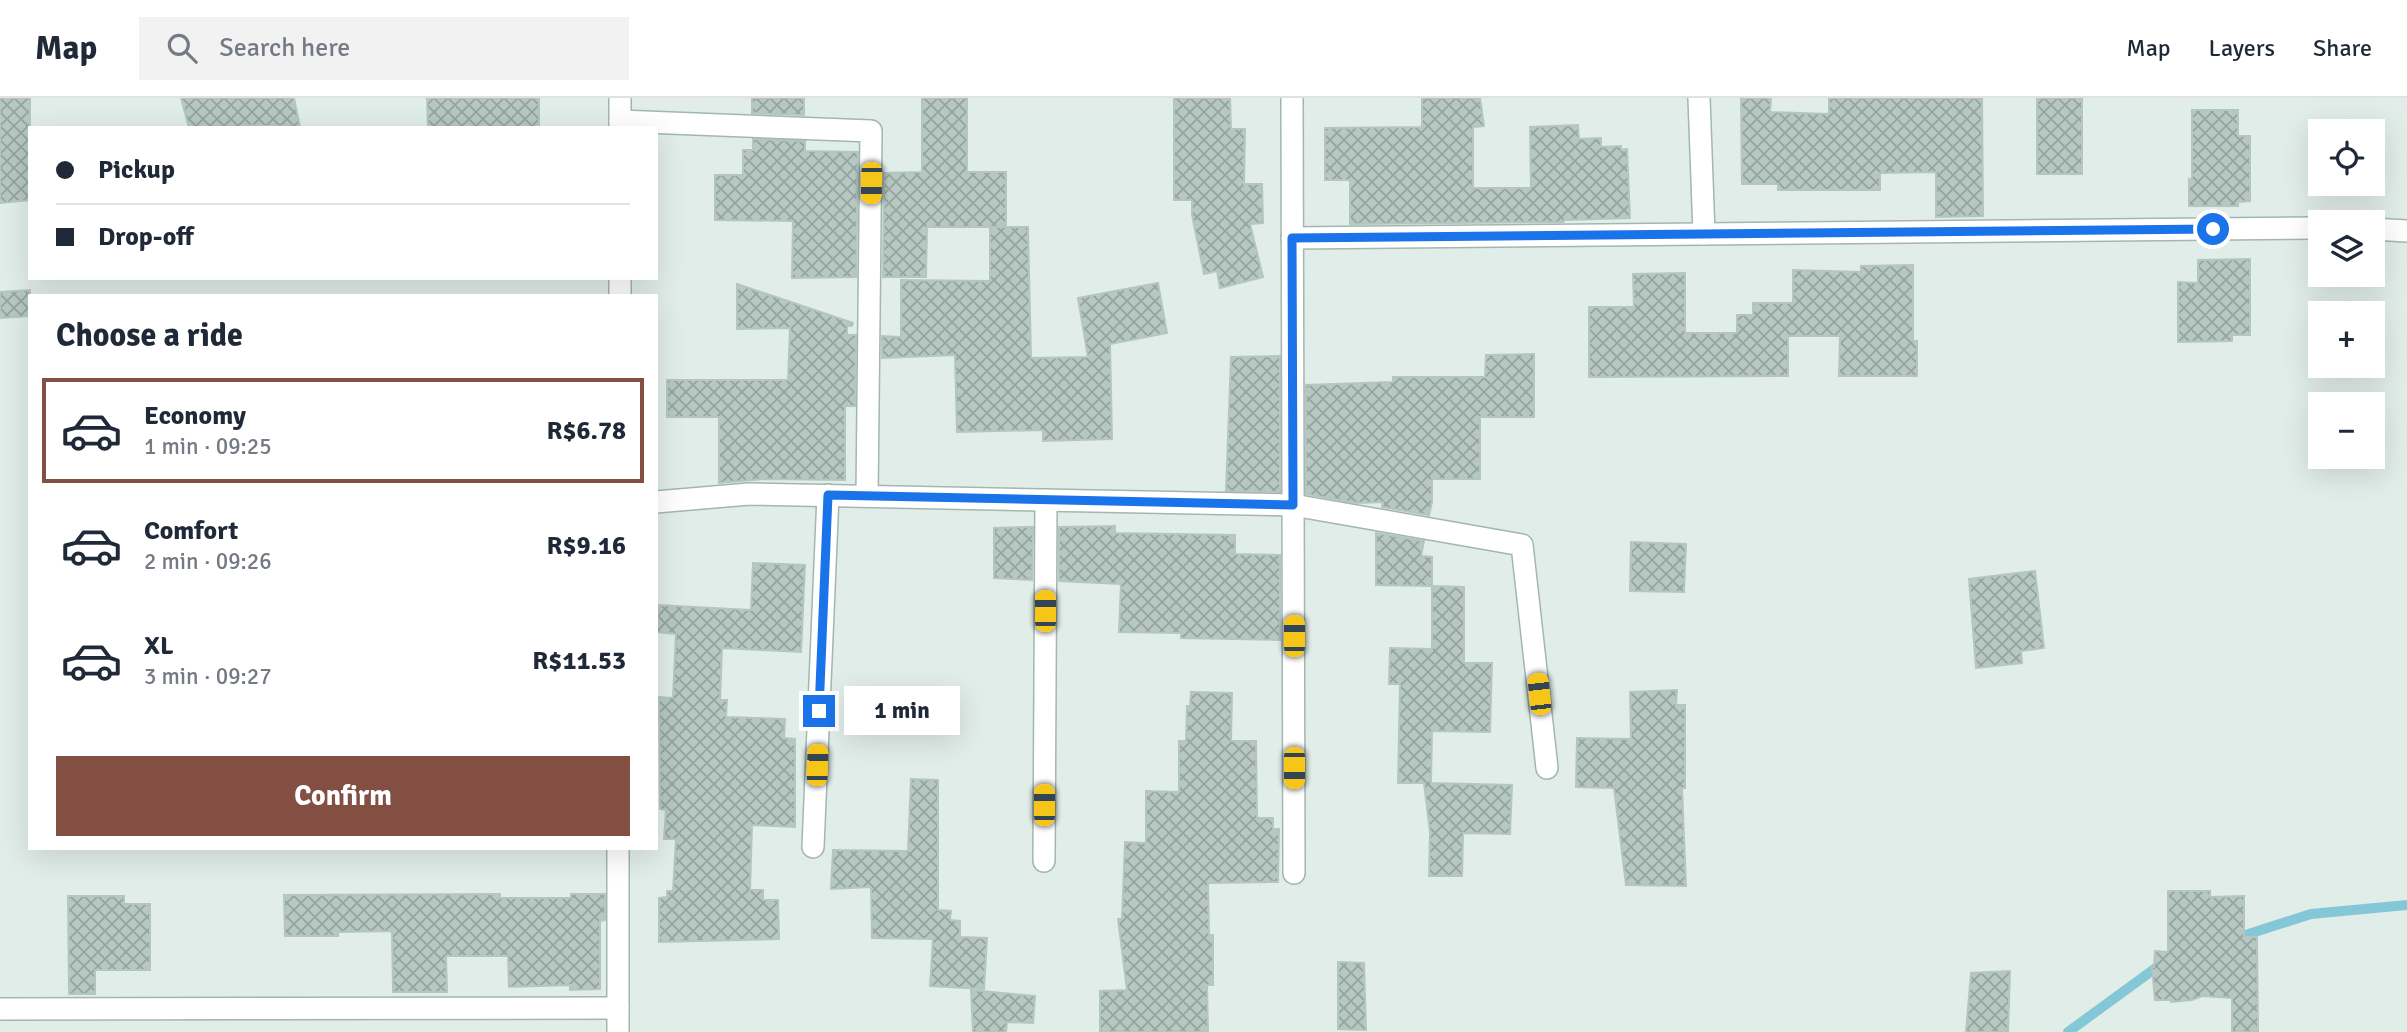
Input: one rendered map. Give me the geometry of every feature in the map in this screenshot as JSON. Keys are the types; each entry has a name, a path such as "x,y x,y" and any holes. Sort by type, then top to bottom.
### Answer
{"street":[{"path":"620,98 620,124 871,131 867,496"},
{"path":"1292,98 1294,873"},
{"path":"1699,98 1704,234"},
{"path":"1292,238 2308,228"},
{"path":"2385,230 2407,231"},
{"path":"658,502 749,494 1293,505 1521,545 1547,768"},
{"path":"813,847 828,495"},
{"path":"1044,861 1046,500"},
{"path":"618,850 618,1032"},
{"path":"0,1009 618,1008"}],"building":[{"path":"0,98 30,98 28,200 0,203"},
{"path":"181,98 294,98 300,126 243,125 188,126"},
{"path":"427,98 539,98 539,126 428,126"},
{"path":"752,98 804,98 804,115 752,113"},
{"path":"922,98 967,98 967,172 1006,172 1006,227 927,227 926,277 883,277 884,173 922,172"},
{"path":"1174,98 1230,98 1231,129 1245,129 1244,184 1262,184 1263,223 1250,224 1263,277 1220,288 1217,271 1204,274 1192,215 1192,200 1174,200"},
{"path":"1422,98 1480,98 1484,126 1473,127 1473,188 1531,188 1530,127 1578,125 1579,139 1601,138 1601,147 1621,146 1621,150 1627,149 1630,218 1563,222 1350,224 1350,180 1325,180 1325,128 1422,127"},
{"path":"1741,98 1771,98 1770,112 1829,114 1829,98 1982,98 1983,216 1936,217 1936,172 1880,173 1880,190 1778,190 1778,184 1742,184"},
{"path":"2037,98 2082,98 2082,174 2037,174"},
{"path":"2192,110 2238,110 2238,136 2250,136 2250,201 2238,202 2238,206 2189,206 2189,179 2192,180"},
{"path":"753,139 805,141 805,151 858,152 856,277 792,278 793,221 715,220 715,175 743,175 743,150 753,150"},
{"path":"990,227 1028,227 1031,358 1088,357 1078,298 1158,283 1167,333 1110,344 1112,439 1043,441 1043,430 957,432 955,355 882,358 882,336 901,337 901,280 990,281"},
{"path":"2250,259 2250,335 2232,335 2232,341 2178,342 2178,282 2198,283 2198,260"},
{"path":"1913,265 1913,341 1917,341 1917,376 1839,376 1840,336 1788,336 1788,376 1589,377 1589,307 1634,307 1633,274 1685,273 1685,333 1737,333 1737,315 1753,315 1753,303 1793,303 1793,270 1861,272 1861,266"},
{"path":"737,284 853,323 852,326 847,326 847,335 856,335 855,406 845,406 845,480 765,479 719,483 719,417 667,417 667,380 788,380 790,328 737,329"},
{"path":"30,290 28,316 0,318 0,292"},
{"path":"1534,354 1534,417 1480,417 1480,479 1432,479 1429,515 1382,507 1383,502 1356,503 1306,494 1306,385 1393,382 1393,377 1485,377 1486,355"},
{"path":"1280,356 1280,492 1226,491 1231,357"},
{"path":"1115,526 1115,533 1235,535 1235,554 1280,555 1280,640 1181,638 1181,633 1119,632 1121,584 1059,581 1059,527"},
{"path":"1033,527 1032,580 994,578 994,528"},
{"path":"1376,533 1424,541 1421,556 1432,557 1432,586 1376,585"},
{"path":"1631,542 1686,544 1684,592 1630,591"},
{"path":"753,563 805,565 801,652 722,648 720,700 727,700 726,717 785,719 784,738 795,739 795,827 752,825 750,890 763,890 763,900 778,900 779,939 659,942 659,898 667,897 667,891 673,891 676,839 664,839 666,810 660,809 659,697 673,698 676,634 658,632 658,605 751,610"},
{"path":"2035,571 2044,648 2021,651 2022,663 1976,668 1969,579"},
{"path":"1432,586 1464,587 1464,663 1492,663 1490,732 1432,731 1431,783 1512,785 1510,834 1463,833 1462,876 1429,876 1430,832 1424,783 1398,783 1400,684 1389,684 1390,648 1432,649"},
{"path":"853,688 891,690 890,724 851,722"},
{"path":"1677,690 1676,705 1685,705 1685,788 1682,788 1686,886 1626,885 1614,788 1576,787 1577,738 1631,739 1630,692"},
{"path":"1191,692 1232,693 1231,741 1256,741 1257,818 1273,818 1273,829 1279,829 1278,882 1208,883 1209,935 1213,935 1213,985 1207,985 1208,1032 1100,1032 1100,991 1127,990 1118,919 1122,919 1125,842 1146,843 1146,791 1179,792 1179,741 1186,741 1187,706 1190,706"},
{"path":"911,779 938,780 938,910 951,911 950,920 960,921 960,937 987,938 984,989 930,986 933,939 872,938 871,887 831,889 833,850 908,851"},
{"path":"2168,891 2210,891 2210,897 2244,896 2244,937 2257,937 2258,1032 2232,1032 2232,998 2202,996 2171,1002 2155,1000 2152,967 2155,951 2168,952"},
{"path":"500,894 500,898 571,898 571,894 605,894 605,920 600,921 600,989 570,990 570,985 509,987 508,956 446,956 447,992 393,992 392,931 338,932 338,936 285,936 284,895"},
{"path":"68,896 124,896 124,904 150,904 150,970 95,970 95,994 69,994"},
{"path":"1338,962 1364,963 1366,1030 1338,1029"},
{"path":"2010,971 2008,1032 1966,1032 1971,973"},
{"path":"971,990 1035,996 1033,1023 1007,1022 1006,1032 973,1032"}],"waterway":[{"path":"2233,939 2311,914 2407,905"},
{"path":"2068,1032 2164,962"}],"route":[{"path":"819,711 828,495 1293,505 1292,238 2213,229"}]}
